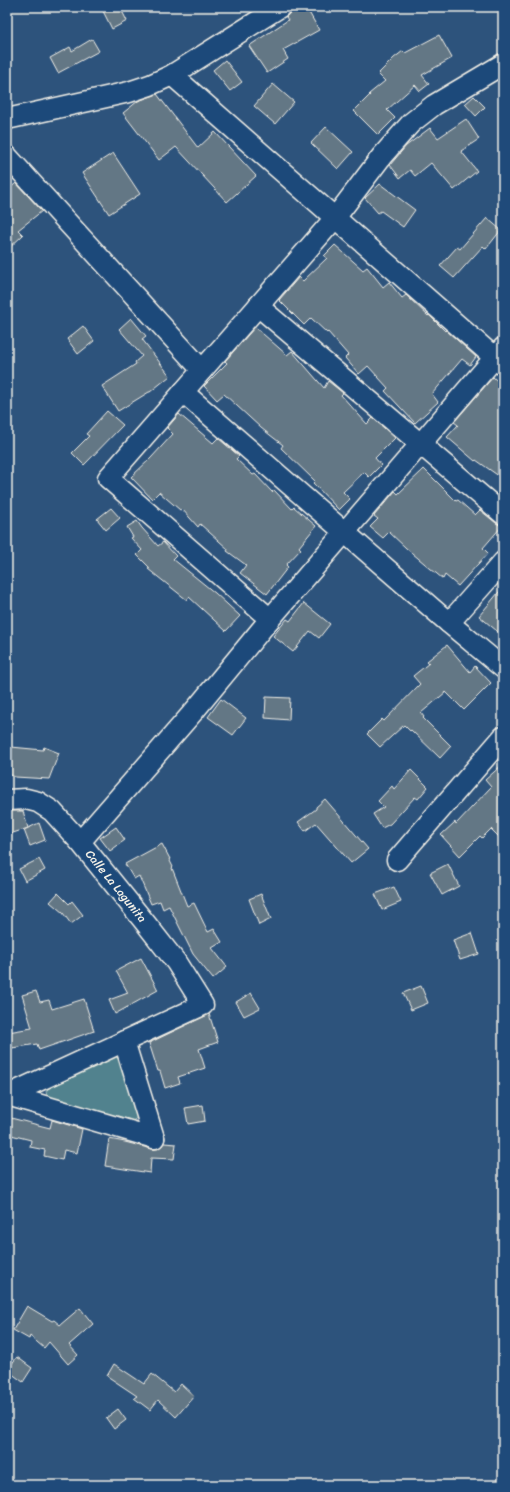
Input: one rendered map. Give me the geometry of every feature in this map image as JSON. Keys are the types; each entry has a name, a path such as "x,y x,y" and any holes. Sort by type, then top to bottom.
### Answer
{"street":[{"path":"7,119 129,92 150,85 172,75 280,7"},
{"path":"270,619 108,478 335,218 382,156 411,123 434,105 503,64"},
{"path":"80,842 195,710 270,619 420,444 500,357 335,218 172,75"},
{"path":"7,156 202,370"},
{"path":"258,306 503,514"},
{"path":"183,392 503,668"},
{"path":"449,623 503,562"},
{"path":"398,860 503,737"},
{"name":"Calle La Lagunita","path":"7,800 26,799 38,802 52,811 80,842 176,962 203,1005 124,1041"},
{"path":"124,1041 154,1138 8,1095 124,1041"}],"green space":[{"path":"118,1053 138,1117 131,1122 48,1098 46,1092 48,1088"}],"building":[{"path":"101,7 120,7 127,21 112,29"},
{"path":"291,7 306,7 319,30 283,50 288,59 267,73 249,46 288,20 286,17 290,13"},
{"path":"439,35 452,58 422,75 429,84 420,91 415,85 387,110 395,118 378,135 354,111 370,95 369,94 385,81 378,74 394,58 403,51 405,53"},
{"path":"92,39 99,51 58,73 50,58 70,47 72,51"},
{"path":"225,60 242,82 230,91 213,70"},
{"path":"273,84 294,102 275,124 254,106"},
{"path":"157,94 198,148 215,132 256,176 227,202 176,147 159,160 123,113 138,101"},
{"path":"474,96 485,107 476,116 465,104"},
{"path":"466,119 479,139 461,151 477,171 454,190 431,163 415,176 410,170 400,178 390,165 406,146 430,128 438,138"},
{"path":"326,127 353,152 338,169 311,143"},
{"path":"113,153 140,194 109,214 82,173"},
{"path":"16,183 42,211 18,230 23,235 7,250 7,191"},
{"path":"380,184 415,210 403,227 381,211 378,213 365,198"},
{"path":"487,218 501,230 486,249 483,246 454,278 440,266 457,247 460,249"},
{"path":"335,245 363,270 367,267 383,287 389,282 402,298 406,295 476,357 470,365 462,359 432,394 438,402 415,423 385,391 388,388 368,366 359,374 345,358 348,355 328,332 327,333 311,318 304,325 279,300 299,277 303,281 327,258 324,256"},
{"path":"131,318 146,336 142,339 170,376 150,392 118,411 102,386 136,364 135,362 142,356 119,329"},
{"path":"83,326 94,341 78,354 67,339"},
{"path":"255,327 287,355 292,351 324,388 328,381 343,393 341,395 367,424 373,418 395,438 375,458 381,465 369,477 364,472 343,492 350,499 339,510 313,483 315,481 281,448 283,445 261,428 224,394 217,400 204,386 227,363 225,361"},
{"path":"493,377 503,386 503,479 476,460 475,461 447,437 458,425 454,422"},
{"path":"107,411 123,425 84,465 72,453 89,436 86,434"},
{"path":"179,414 213,443 218,438 239,456 236,459 253,475 255,474 272,492 274,490 292,509 294,507 316,526 299,547 301,549 286,565 288,567 267,594 240,573 246,565 227,551 228,549 200,524 198,527 182,509 180,510 159,492 152,499 131,477 173,434 167,428"},
{"path":"424,469 456,501 458,500 475,515 480,510 502,526 483,548 488,553 458,586 445,575 443,579 389,532 383,538 370,527 378,519 374,516 395,491 398,494"},
{"path":"111,508 120,518 106,530 97,519"},
{"path":"137,521 158,546 163,542 176,556 173,559 215,593 240,616 226,631 189,597 187,600 148,569 150,568 137,555 142,550 131,538 133,537 127,527"},
{"path":"503,587 503,636 479,616"},
{"path":"304,603 330,624 319,638 310,631 293,652 273,636 287,619 290,621"},
{"path":"447,645 470,672 475,666 491,683 464,710 446,692 421,713 424,717 423,718 451,746 440,758 404,725 380,747 367,734 382,719 384,721 420,684 413,676 429,663 427,661"},
{"path":"266,697 290,698 289,720 265,718"},
{"path":"221,699 246,718 233,735 208,717"},
{"path":"11,747 43,750 44,747 59,753 49,779 15,777 9,774"},
{"path":"503,764 503,841 491,829 482,838 480,836 460,856 441,835 455,822 456,824 491,787 485,780"},
{"path":"411,770 428,787 418,799 415,797 390,824 382,828 373,814 384,807 378,801 392,786 394,789"},
{"path":"325,799 368,849 351,863 316,823 305,831 298,822 316,809 316,807"},
{"path":"7,811 23,811 28,828 7,835"},
{"path":"39,823 45,840 30,846 24,830"},
{"path":"116,827 125,840 110,851 100,838"},
{"path":"162,844 170,859 187,906 194,903 208,932 214,929 222,942 212,948 227,967 213,979 193,954 169,906 163,909 160,901 151,904 139,876 134,879 125,864"},
{"path":"39,859 45,870 25,881 19,869"},
{"path":"448,864 459,886 442,895 430,873"},
{"path":"394,887 401,902 382,910 375,894"},
{"path":"58,893 69,904 72,901 83,915 71,924 63,913 50,902"},
{"path":"261,894 271,919 259,925 249,899"},
{"path":"472,933 479,954 460,960 453,940"},
{"path":"141,958 158,990 115,1014 109,1000 128,993 116,971"},
{"path":"421,986 428,1003 411,1010 403,993"},
{"path":"36,991 40,1002 49,1000 52,1009 84,999 94,1031 39,1050 37,1044 12,1048 8,1032 32,1028 22,995"},
{"path":"251,993 260,1008 244,1016 236,1002"},
{"path":"209,1014 218,1042 199,1049 205,1068 178,1077 180,1083 165,1088 149,1043"},
{"path":"203,1105 205,1121 188,1124 185,1108"},
{"path":"7,1117 50,1128 52,1120 82,1129 77,1153 64,1150 62,1160 44,1156 45,1150 30,1147 31,1140 7,1134"},
{"path":"109,1139 152,1149 158,1149 164,1143 176,1144 174,1159 151,1158 150,1173 105,1166"},
{"path":"27,1306 52,1321 54,1320 60,1325 80,1308 93,1324 69,1345 78,1355 68,1364 49,1342 44,1348 30,1336 29,1339 13,1330"},
{"path":"17,1357 32,1368 23,1382 7,1370"},
{"path":"114,1364 144,1384 152,1374 174,1392 181,1384 194,1396 176,1417 158,1400 150,1410 134,1398 137,1396 107,1376"},
{"path":"118,1409 126,1420 114,1429 106,1418"}]}
